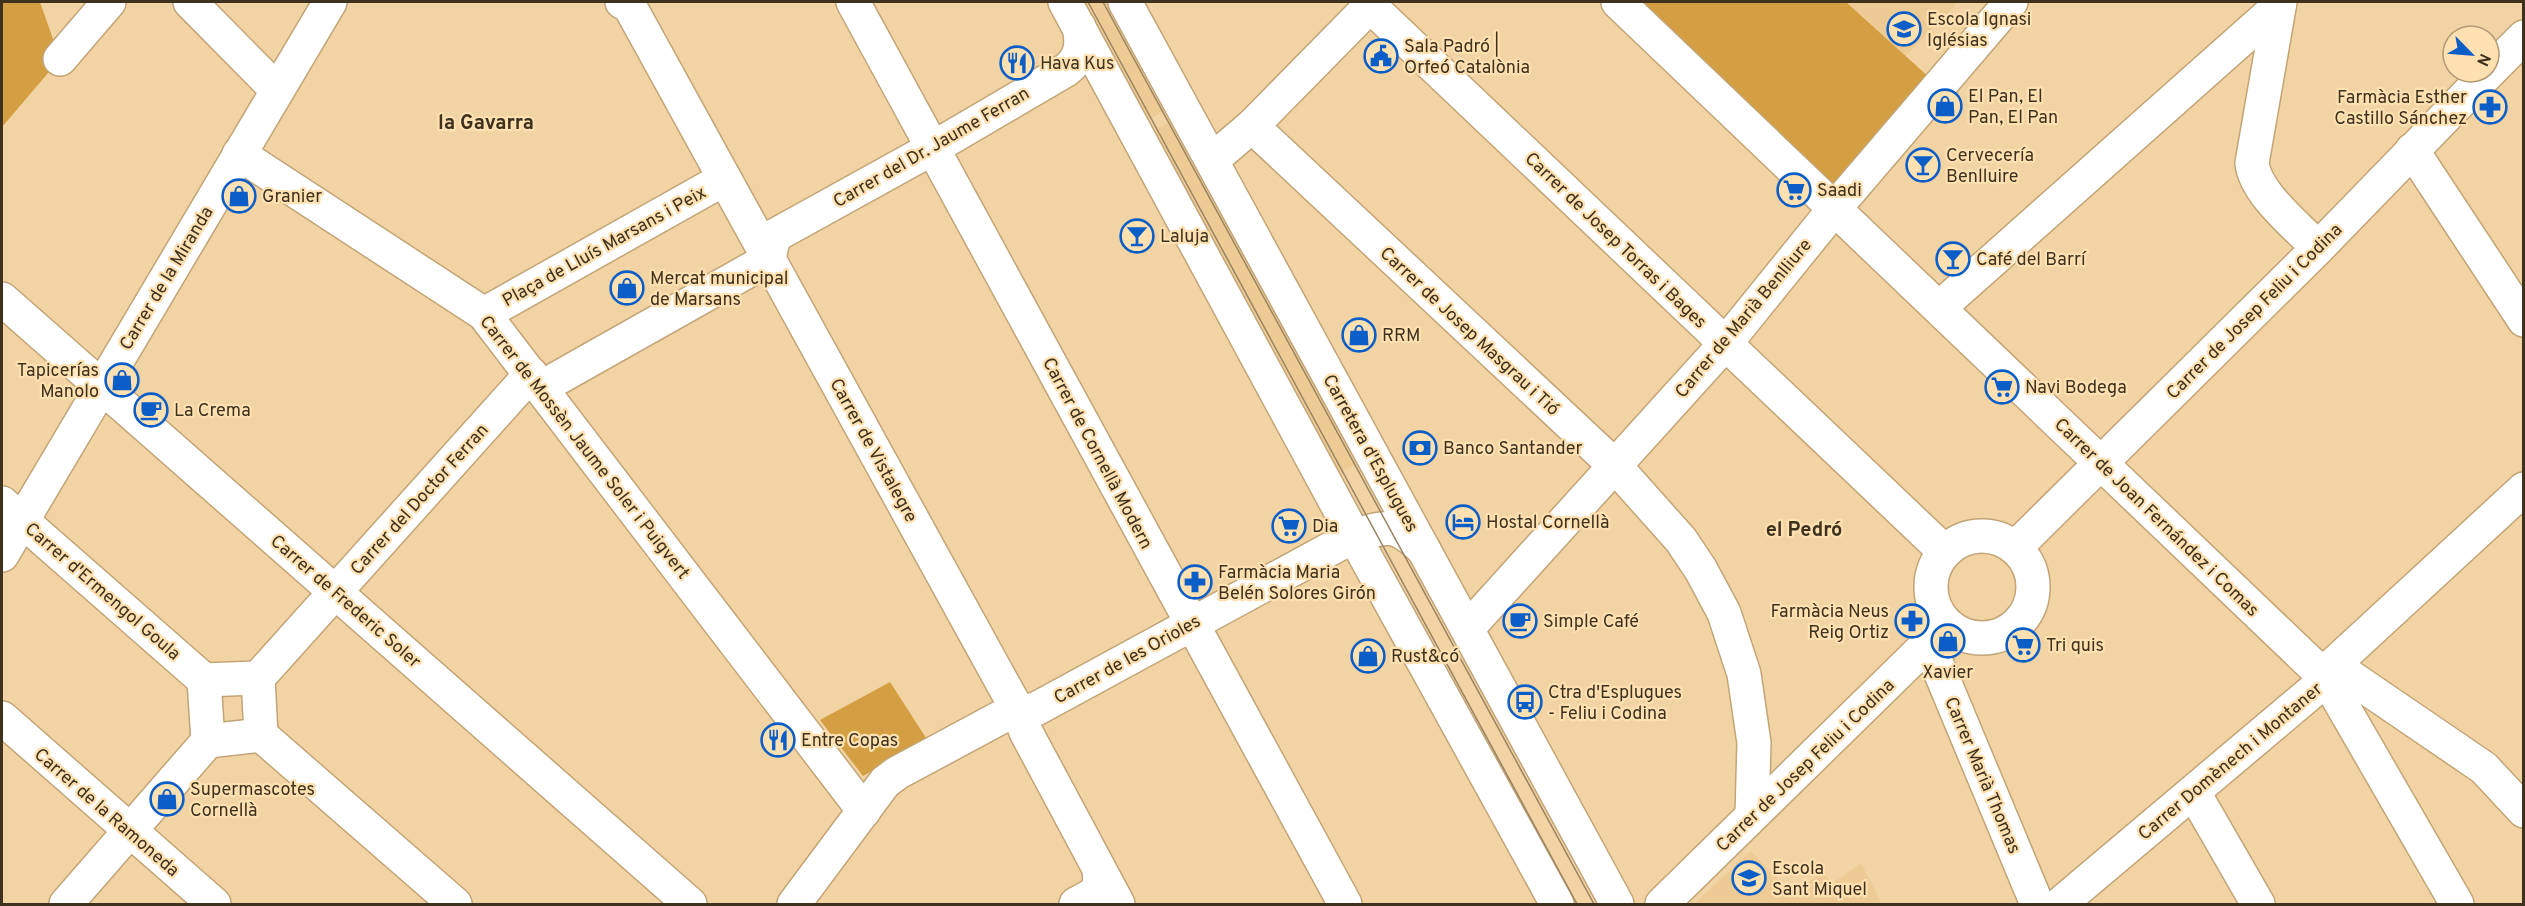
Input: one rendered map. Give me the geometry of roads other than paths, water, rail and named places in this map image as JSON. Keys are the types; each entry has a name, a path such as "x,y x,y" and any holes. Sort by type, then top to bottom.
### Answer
{"street":[{"path":"60,59 109,2"},
{"path":"190,2 277,90"},
{"name":"Carrer de la Miranda","path":"2,555 12,512 102,386 330,2"},
{"name":"Carrer de Cornellà Modern","path":"853,2 1345,904"},
{"name":"Carretera d'Esplugues","path":"1125,2 1617,904"},
{"name":"Carrer de Joan Fernández i Comas","path":"1618,2 2100,464 2330,672 2457,904"},
{"name":"Carrer de Marià Benlliure","path":"1468,628 1725,344 1835,208 2011,2"},
{"name":"Carrer de Vistalegre","path":"629,3 1019,713 1026,732 1118,904"},
{"path":"1212,160 1252,126 1370,3"},
{"name":"Carrer de Josep Torras i Bages","path":"1370,3 1945,552"},
{"path":"2279,4 2252,163 2253,175 2265,193 2318,248"},
{"path":"1939,308 2279,4"},
{"path":"1072,14 1354,536 1557,904"},
{"name":"Carrer del Dr. Jaume Ferran","path":"769,259 774,236 933,148 1071,66 1081,45 1072,14"},
{"name":"Carrer de Josep Feliu i Codina","path":"2501,60 2523,37"},
{"name":"Carrer de Josep Feliu i Codina","path":"2016,547 2318,248 2477,84"},
{"name":"Carrer de Josep Masgrau i Tió","path":"1252,126 1615,466 1681,540 1701,570 1724,613 1744,674 1754,743 1752,815"},
{"path":"2412,150 2523,320"},
{"name":"Carrer de Mossèn Jaume Soler i Puigvert","path":"239,154 484,314 537,380 864,811"},
{"name":"Plaça de Lluís Marsans i Peix","path":"484,314 724,179"},
{"path":"537,380 769,259"},
{"name":"Carrer de Frederic Soler","path":"2,299 690,904"},
{"name":"Carrer del Doctor Ferran","path":"258,678 335,591 537,380"},
{"name":"Carrer Domènech i Montaner","path":"2060,904 2194,793 2330,672 2523,489"},
{"name":"Carrer d'Ermengol Goula","path":"12,512 204,680"},
{"name":"Carrer de les Orioles","path":"794,904 885,782 897,773 1005,715 1035,709 1354,536 1382,528 1397,529 1407,533 1424,550"},
{"path":"1977,535 1998,537 2016,547 2026,559 2032,573 2034,588 2031,603 2014,627 2001,634 1980,638 1959,633 1938,635 1938,613 1932,599 1931,584 1934,569 1945,552 1964,538 1977,535"},
{"name":"Carrer de Josep Feliu i Codina","path":"1662,904 1938,635"},
{"name":"Carrer Marià Thomas","path":"1938,635 2037,904"},
{"path":"2330,672 2484,768 2523,811"},
{"path":"208,741 204,680 258,678 261,735 455,904"},
{"name":"Carrer de la Ramoneda","path":"2,718 214,904"},
{"path":"66,904 208,741 261,735"},
{"path":"2194,793 2258,904"},
{"path":"1076,904 1096,893 1100,881 1099,870"}],"tram line":[{"path":"1088,2 1577,904"},
{"path":"1103,2 1594,904"}],"place":[{"name":"Escola Ignasi Iglésias","path":"1904,29"},
{"name":"Sala Padró | Orfeó Catalònia","path":"1381,56"},
{"name":"Hava Kus","path":"1017,63"},
{"name":"El Pan, El Pan, El Pan","path":"1945,106"},
{"name":"Farmàcia Esther Castillo Sánchez","path":"2490,107"},
{"name":"Cervecería Benlluire","path":"1923,165"},
{"name":"Saadi","path":"1794,190"},
{"name":"Granier","path":"239,196"},
{"name":"Laluja","path":"1137,236"},
{"name":"Café del Barrí","path":"1953,259"},
{"name":"Mercat municipal de Marsans","path":"627,288"},
{"name":"RRM","path":"1359,335"},
{"name":"Tapicerías Manolo","path":"122,380"},
{"name":"Navi Bodega","path":"2002,387"},
{"name":"La Crema","path":"151,410"},
{"name":"Banco Santander","path":"1420,448"},
{"name":"Hostal Cornellà","path":"1463,522"},
{"name":"Dia","path":"1289,526"},
{"name":"Farmàcia Maria Belén Solores Girón","path":"1195,582"},
{"name":"Simple Café","path":"1520,621"},
{"name":"Farmàcia Neus Reig Ortiz","path":"1912,621"},
{"name":"Xavier","path":"1948,641"},
{"name":"Tri quis","path":"2023,645"},
{"name":"Rust&có","path":"1368,656"},
{"name":"Ctra d'Esplugues - Feliu i Codina","path":"1525,702"},
{"name":"Entre Copas","path":"778,740"},
{"name":"Supermascotes Cornellà","path":"167,799"},
{"name":"Escola Sant Miquel","path":"1749,878"}],"district":[{"name":"la Gavarra","path":"486,122"},
{"name":"el Pedró","path":"1804,529"}]}
